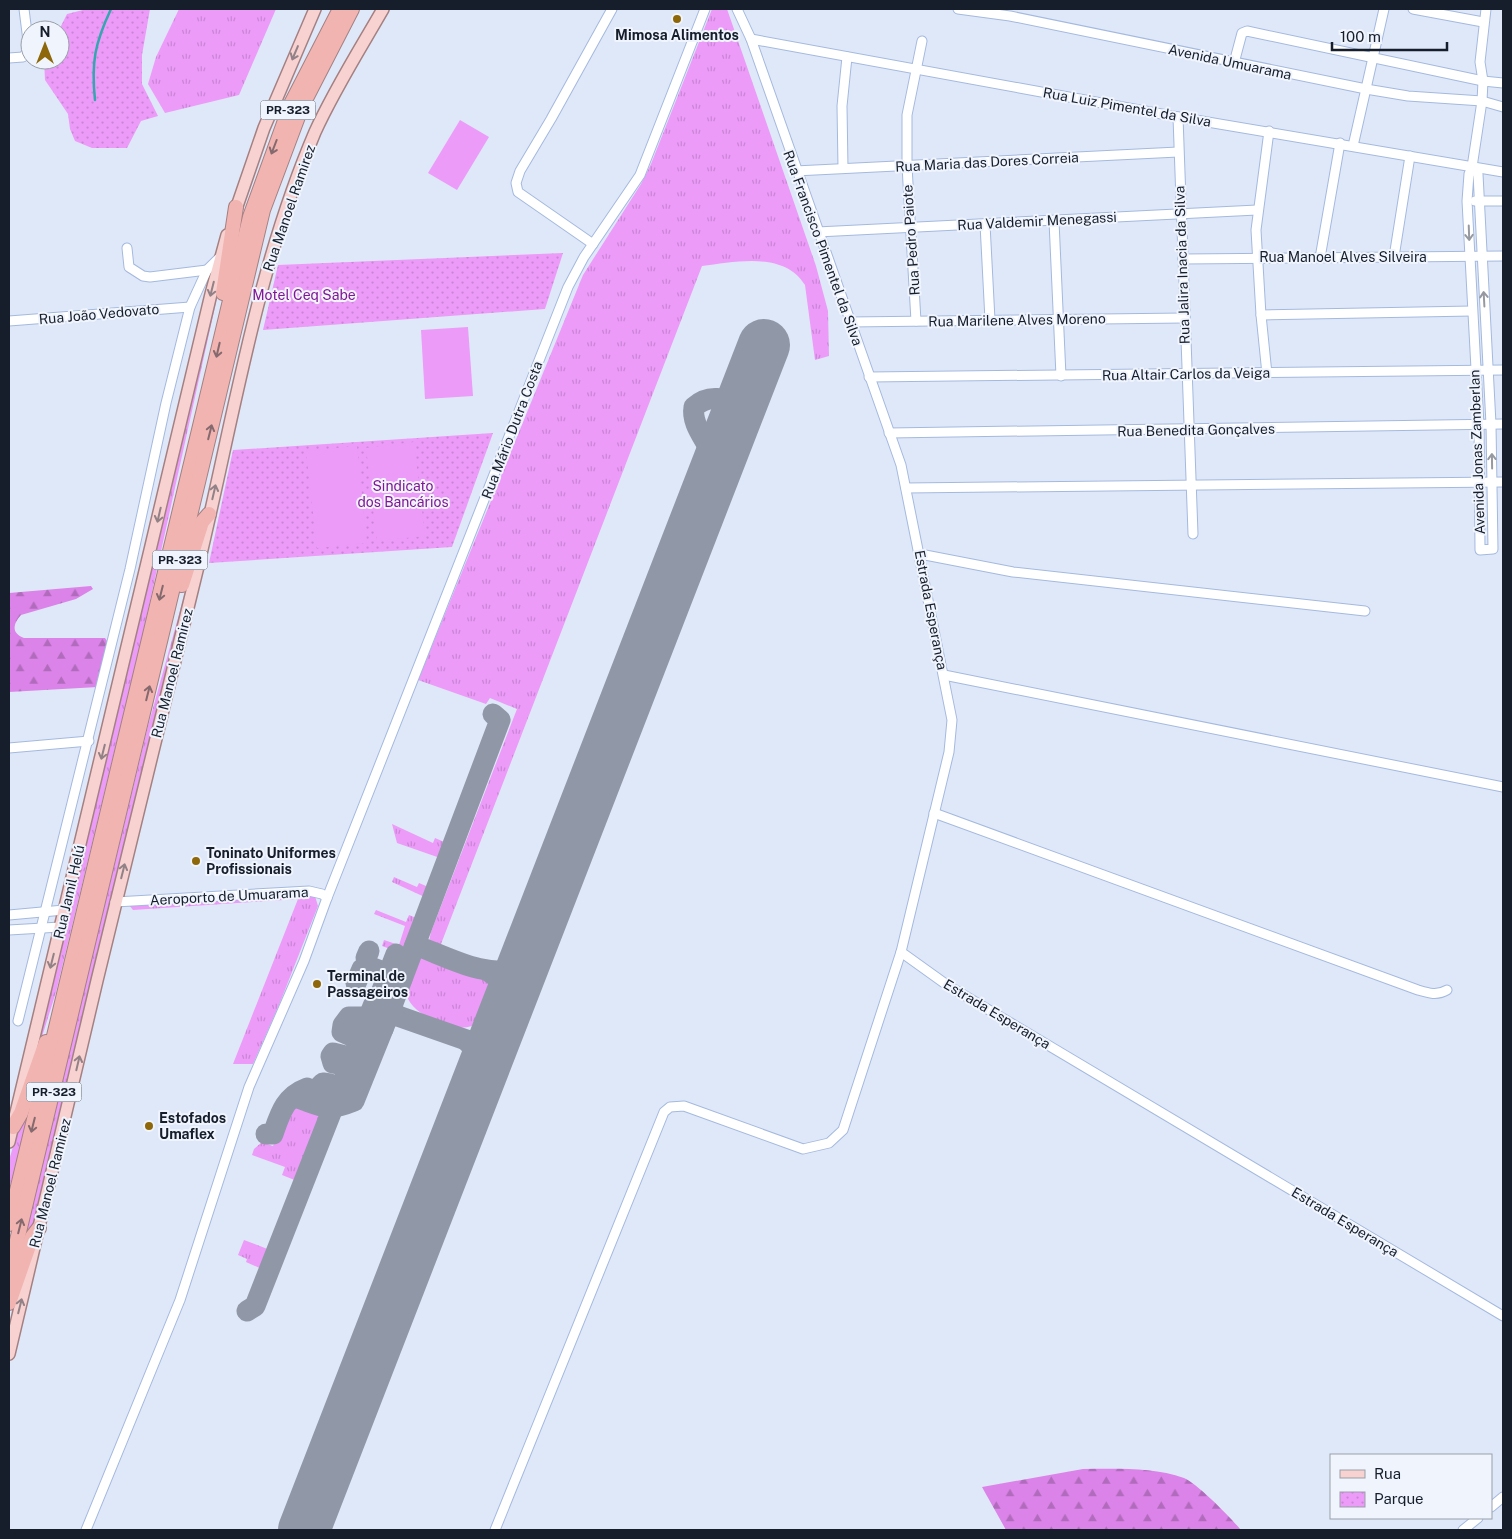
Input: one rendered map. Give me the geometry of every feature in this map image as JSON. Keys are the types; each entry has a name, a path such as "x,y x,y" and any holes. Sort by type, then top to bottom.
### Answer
{"highway":[{"name":"PR-323","path":"9,1224 250,218 291,104 340,9"},
{"name":"PR-323","path":"9,1274 263,210 302,106 352,9"},
{"path":"222,329 219,319 236,207"},
{"path":"164,626 173,614 202,522 208,514"},
{"path":"12,1127 21,1113 58,1008 63,1002"},
{"path":"9,1303 32,1238 39,1228"}],"main road":[{"name":"Rua Jamil Helú","path":"9,1142 22,1079 114,704 220,257 264,128 315,9"},
{"name":"Rua Manoel Ramirez","path":"9,1354 259,302 285,215 316,130 383,9"}],"street":[{"path":"9,58 23,57 29,49 24,9"},
{"path":"593,244 518,192 516,183 520,171 552,120 612,9"},
{"name":"Rua Mário Dutra Costa","path":"327,898 568,287 593,244 640,175 705,9"},
{"name":"Rua Francisco Pimentel da Silva","path":"737,9 751,39 795,171 901,465 906,488"},
{"name":"Avenida Umuarama","path":"958,9 1010,16 1366,89 1408,96 1482,101 1503,107"},
{"path":"1353,146 1384,9"},
{"path":"1413,9 1484,22"},
{"path":"1472,167 1482,101 1483,81 1480,62 1486,9"},
{"path":"1234,63 1242,33 1246,31 1483,81 1503,83"},
{"name":"Rua Luiz Pimentel da Silva","path":"751,39 916,70 1503,172"},
{"name":"Rua Pedro Paiote","path":"916,321 907,166 908,115 922,41"},
{"path":"843,168 842,106 847,57"},
{"name":"Rua Jalira Inacia da Silva","path":"1178,116 1180,214 1193,534"},
{"path":"1267,374 1256,258 1257,210 1269,131"},
{"path":"1320,258 1340,144"},
{"name":"Rua Maria das Dores Correia","path":"795,171 1178,152"},
{"path":"1394,257 1410,156"},
{"name":"Avenida Jonas Zamberlan","path":"1472,167 1478,174 1480,201 1491,424 1493,549 1487,550 1480,550 1479,425 1468,202 1468,174 1472,167"},
{"path":"1468,202 1503,201"},
{"name":"Rua Valdemir Menegassi","path":"817,232 1257,210"},
{"path":"1054,221 1061,376"},
{"path":"985,224 990,320"},
{"path":"128,248 129,267 143,276 207,270"},
{"name":"Rua Manoel Alves Silveira","path":"1183,259 1503,256"},
{"path":"18,1021 89,741 190,307 207,270 220,257"},
{"name":"Rua João Vedovato","path":"9,322 190,307"},
{"path":"1261,315 1472,311"},
{"name":"Rua Marilene Alves Moreno","path":"849,322 1184,318"},
{"name":"Rua Altair Carlos da Veiga","path":"869,377 1503,370"},
{"name":"Rua Benedita Gonçalves","path":"889,433 1503,424"},
{"path":"906,488 1503,482"},
{"name":"Estrada Esperança","path":"906,488 952,720 949,752 901,952 947,985 1503,1316"},
{"path":"920,554 1012,572 1365,611"},
{"path":"944,675 1503,786"},
{"path":"9,748 89,741"},
{"path":"934,812 1418,990 1431,994 1441,993 1446,990"},
{"name":"Aeroporto de Umuarama","path":"86,1530 180,1300 249,1087 278,1022 327,898 322,894 309,891 115,902"},
{"path":"9,915 64,910"},
{"path":"9,930 60,927"},
{"path":"495,1530 664,1112 670,1107 684,1106 803,1149 829,1143 843,1130 901,952"},
{"path":"1492,1506 1503,1497"},
{"path":"1463,1530 1477,1519"}],"green space":[{"path":"87,9 150,9 142,55 142,84 158,116 141,121 127,148 92,148 75,141 70,129 68,114 45,80 44,70 70,70 70,20 64,20 67,14"},
{"path":"179,9 276,9 239,95 165,113 148,84 156,57"},
{"path":"712,9 727,9 816,266 828,311 829,356 815,360 805,285 796,274 785,267 758,261 729,262 702,266 441,944 436,946 429,941 431,932 517,709 490,698 486,704 418,680 583,275 641,184 651,164"},
{"path":"460,120 489,137 457,190 428,173"},
{"name":"Motel Ceq Sabe","path":"563,253 545,309 263,330 278,265"},
{"path":"224,266 142,637 56,992 30,1075 212,308"},
{"path":"468,327 473,396 425,399 421,330"},
{"name":"Sindicato dos Bancários","path":"493,433 452,547 209,563 233,450"},
{"path":"414,442 425,536 377,541 366,448"},
{"path":"357,446 367,543 317,548 306,451"},
{"path":"198,546 38,1214 18,1264 148,726"},
{"path":"91,586 93,589 76,599 21,615 16,622 15,631 24,638 105,638 107,641 98,687 9,692 9,593"},
{"path":"392,824 433,843 435,838 449,844 443,859 397,843"},
{"path":"394,877 417,887 419,883 433,889 429,899 392,882"},
{"path":"306,893 315,896 318,906 279,1005 253,1064 233,1064 298,899 133,910 129,905"},
{"path":"376,910 406,922 409,915 419,919 407,955 382,946 384,940 399,945 405,926 374,914"},
{"path":"420,952 498,982 491,1004 478,1023 470,1027 448,1025 425,1016 409,1001 406,987"},
{"path":"41,1074 9,1190 9,1161 17,1132"},
{"path":"291,1103 299,1103 323,1113 297,1181 282,1175 285,1167 252,1155 254,1149 262,1142 273,1146"},
{"path":"244,1240 270,1250 262,1269 246,1262 247,1259 238,1255"},
{"path":"1083,1469 1147,1470 1184,1478 1206,1494 1241,1530 1006,1530 982,1487"}],"waterway":[{"path":"95,100 95,53 101,32 111,9"}],"taxiway":[{"path":"715,471 712,455 696,423 694,407 705,400 717,398 741,405"},
{"path":"383,1029 380,1022 386,1010 395,1015 392,1011 393,1003 500,720 493,714"},
{"path":"415,945 454,961 481,969 509,971 522,968"},
{"path":"369,951 366,958 368,966 402,979"},
{"path":"247,1311 255,1306 373,1006 377,1003 396,954"},
{"path":"356,983 362,969 368,966"},
{"path":"488,971 502,981 511,999"},
{"path":"298,1098 326,1107 338,1106 354,1101 387,1019 395,1015 472,1042 488,1038 500,1025"},
{"path":"366,1017 349,1017 343,1025 342,1032 360,1040 362,1045 370,1049"},
{"path":"467,1041 481,1056 482,1072"},
{"path":"343,1065 333,1063 331,1056 333,1053 353,1058 364,1065"},
{"path":"319,1093 319,1087 323,1083 330,1084 334,1088"},
{"path":"266,1134 273,1134 284,1106 288,1101 307,1088"}],"runway":[{"path":"304,1530 764,345"}],"place":[{"name":"Mimosa Alimentos","path":"677,19"},
{"name":"Toninato Uniformes Profissionais","path":"196,861"},
{"name":"Terminal de Passageiros","path":"317,984"},
{"name":"Estofados Umaflex","path":"149,1126"}]}
